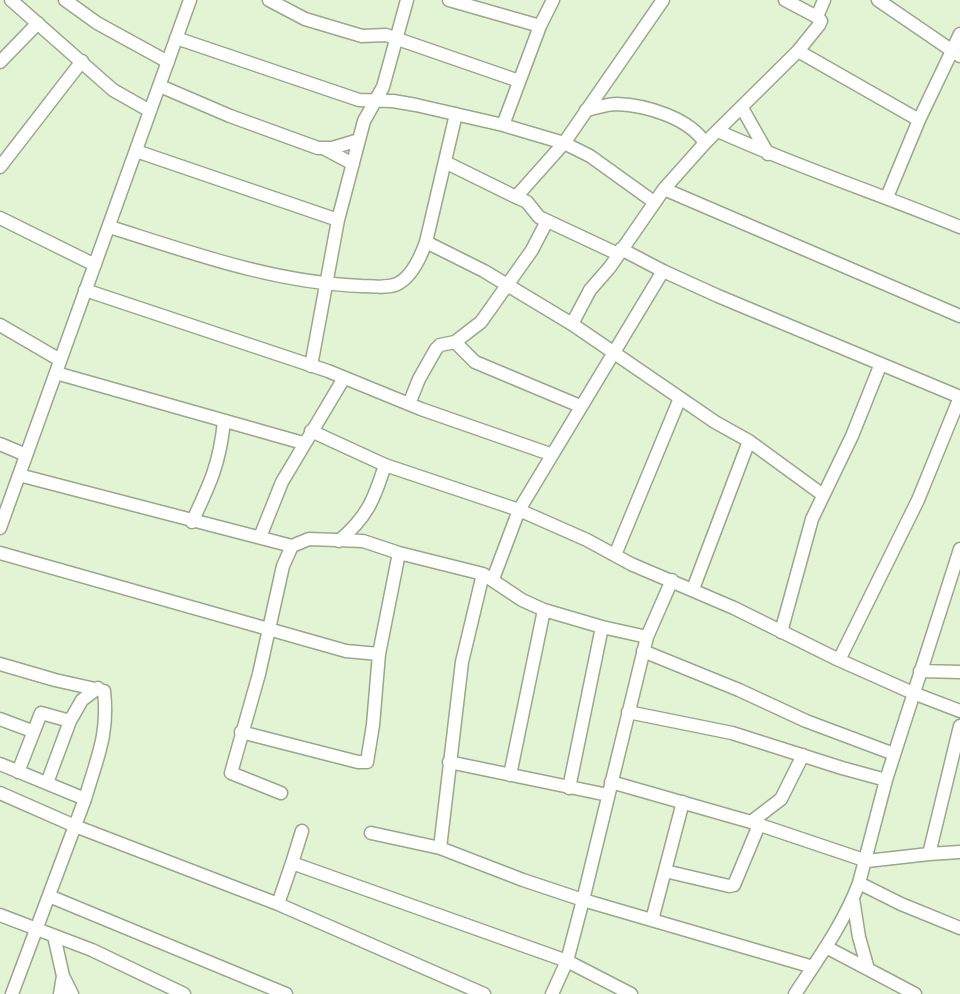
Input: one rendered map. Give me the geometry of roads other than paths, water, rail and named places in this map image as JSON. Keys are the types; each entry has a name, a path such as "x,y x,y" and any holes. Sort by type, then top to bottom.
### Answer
{"street":[{"path":"11,0 113,90 150,111"},
{"path":"65,0 97,23 168,62"},
{"path":"0,528 85,290 110,227 190,0"},
{"path":"273,2 291,0"},
{"path":"311,366 338,220 364,122 383,87 407,0"},
{"path":"449,0 540,26"},
{"path":"503,125 540,26 553,0"},
{"path":"516,197 564,143 663,0"},
{"path":"572,324 590,290 664,189 705,143 798,51 819,25 820,21 817,17 785,0"},
{"path":"817,17 824,0"},
{"path":"878,0 957,53"},
{"path":"273,2 305,20 362,36 386,35 519,81"},
{"path":"0,62 38,23"},
{"path":"887,197 919,120 957,53 960,34"},
{"path":"176,38 359,100 393,101 456,114 503,125 564,143 590,156 654,202"},
{"path":"798,51 919,120"},
{"path":"0,167 82,61"},
{"path":"160,86 306,145 326,149 353,164"},
{"path":"383,87 393,101"},
{"path":"359,100 364,122"},
{"path":"586,110 617,104 648,110 692,129 705,143"},
{"path":"742,108 768,154"},
{"path":"110,227 212,260 326,285 380,286 398,284 406,277 420,258 426,242 447,163 456,114"},
{"path":"718,131 768,154 887,197 960,227"},
{"path":"326,149 359,140"},
{"path":"136,151 338,220"},
{"path":"447,163 527,202 539,217 880,366 960,397 918,500 839,660"},
{"path":"664,189 960,316"},
{"path":"0,218 95,266"},
{"path":"409,404 419,379 436,349 440,345 455,342 481,322 532,250 548,221"},
{"path":"426,242 484,272 572,324 714,422 749,441 823,495"},
{"path":"440,848 462,662 488,577 519,510 550,454 662,271"},
{"path":"85,290 311,366 409,404 550,454"},
{"path":"0,325 60,360"},
{"path":"455,342 475,362 580,406"},
{"path":"781,632 803,543 823,495 852,436 880,366"},
{"path":"56,373 304,443"},
{"path":"260,537 276,492 344,378"},
{"path":"615,555 680,398"},
{"path":"192,522 214,476 222,447 224,420"},
{"path":"311,431 385,466 519,510 693,589 913,694 960,712"},
{"path":"693,589 749,441"},
{"path":"0,444 26,455"},
{"path":"339,541 357,526 373,502 385,466"},
{"path":"19,475 192,522 292,546 309,539 363,541 399,553 488,577 522,600 544,610 602,627 647,637"},
{"path":"281,793 231,773 258,674 283,566 292,546"},
{"path":"795,994 826,947 853,899 867,862 886,780 960,549"},
{"path":"0,553 346,651 379,654"},
{"path":"241,732 358,762 367,762 373,724 379,654 399,553"},
{"path":"552,994 566,961 583,900 647,637 672,580"},
{"path":"510,776 544,610"},
{"path":"569,788 602,627"},
{"path":"644,651 739,690 806,721 894,754"},
{"path":"0,664 55,680 104,690 106,726 85,798 12,994"},
{"path":"920,671 960,672"},
{"path":"47,783 70,721 82,700 98,688"},
{"path":"628,712 732,732 886,780"},
{"path":"18,772 32,731 41,713 70,721"},
{"path":"0,719 32,731"},
{"path":"929,854 954,773 960,726"},
{"path":"665,871 734,885 755,823 781,799 803,755"},
{"path":"449,762 608,796"},
{"path":"0,764 85,798"},
{"path":"612,782 755,823 867,862 960,852"},
{"path":"0,793 75,826 278,904 484,994"},
{"path":"652,920 683,802"},
{"path":"278,904 302,831"},
{"path":"371,833 440,848 523,880 583,900 813,967"},
{"path":"292,863 566,961 631,994"},
{"path":"859,883 901,904 960,928"},
{"path":"49,896 286,994"},
{"path":"853,899 859,937 868,969"},
{"path":"0,915 35,930 92,950 184,994"},
{"path":"54,936 63,976 72,994"},
{"path":"826,947 914,994"},
{"path":"60,994 63,976"}]}
